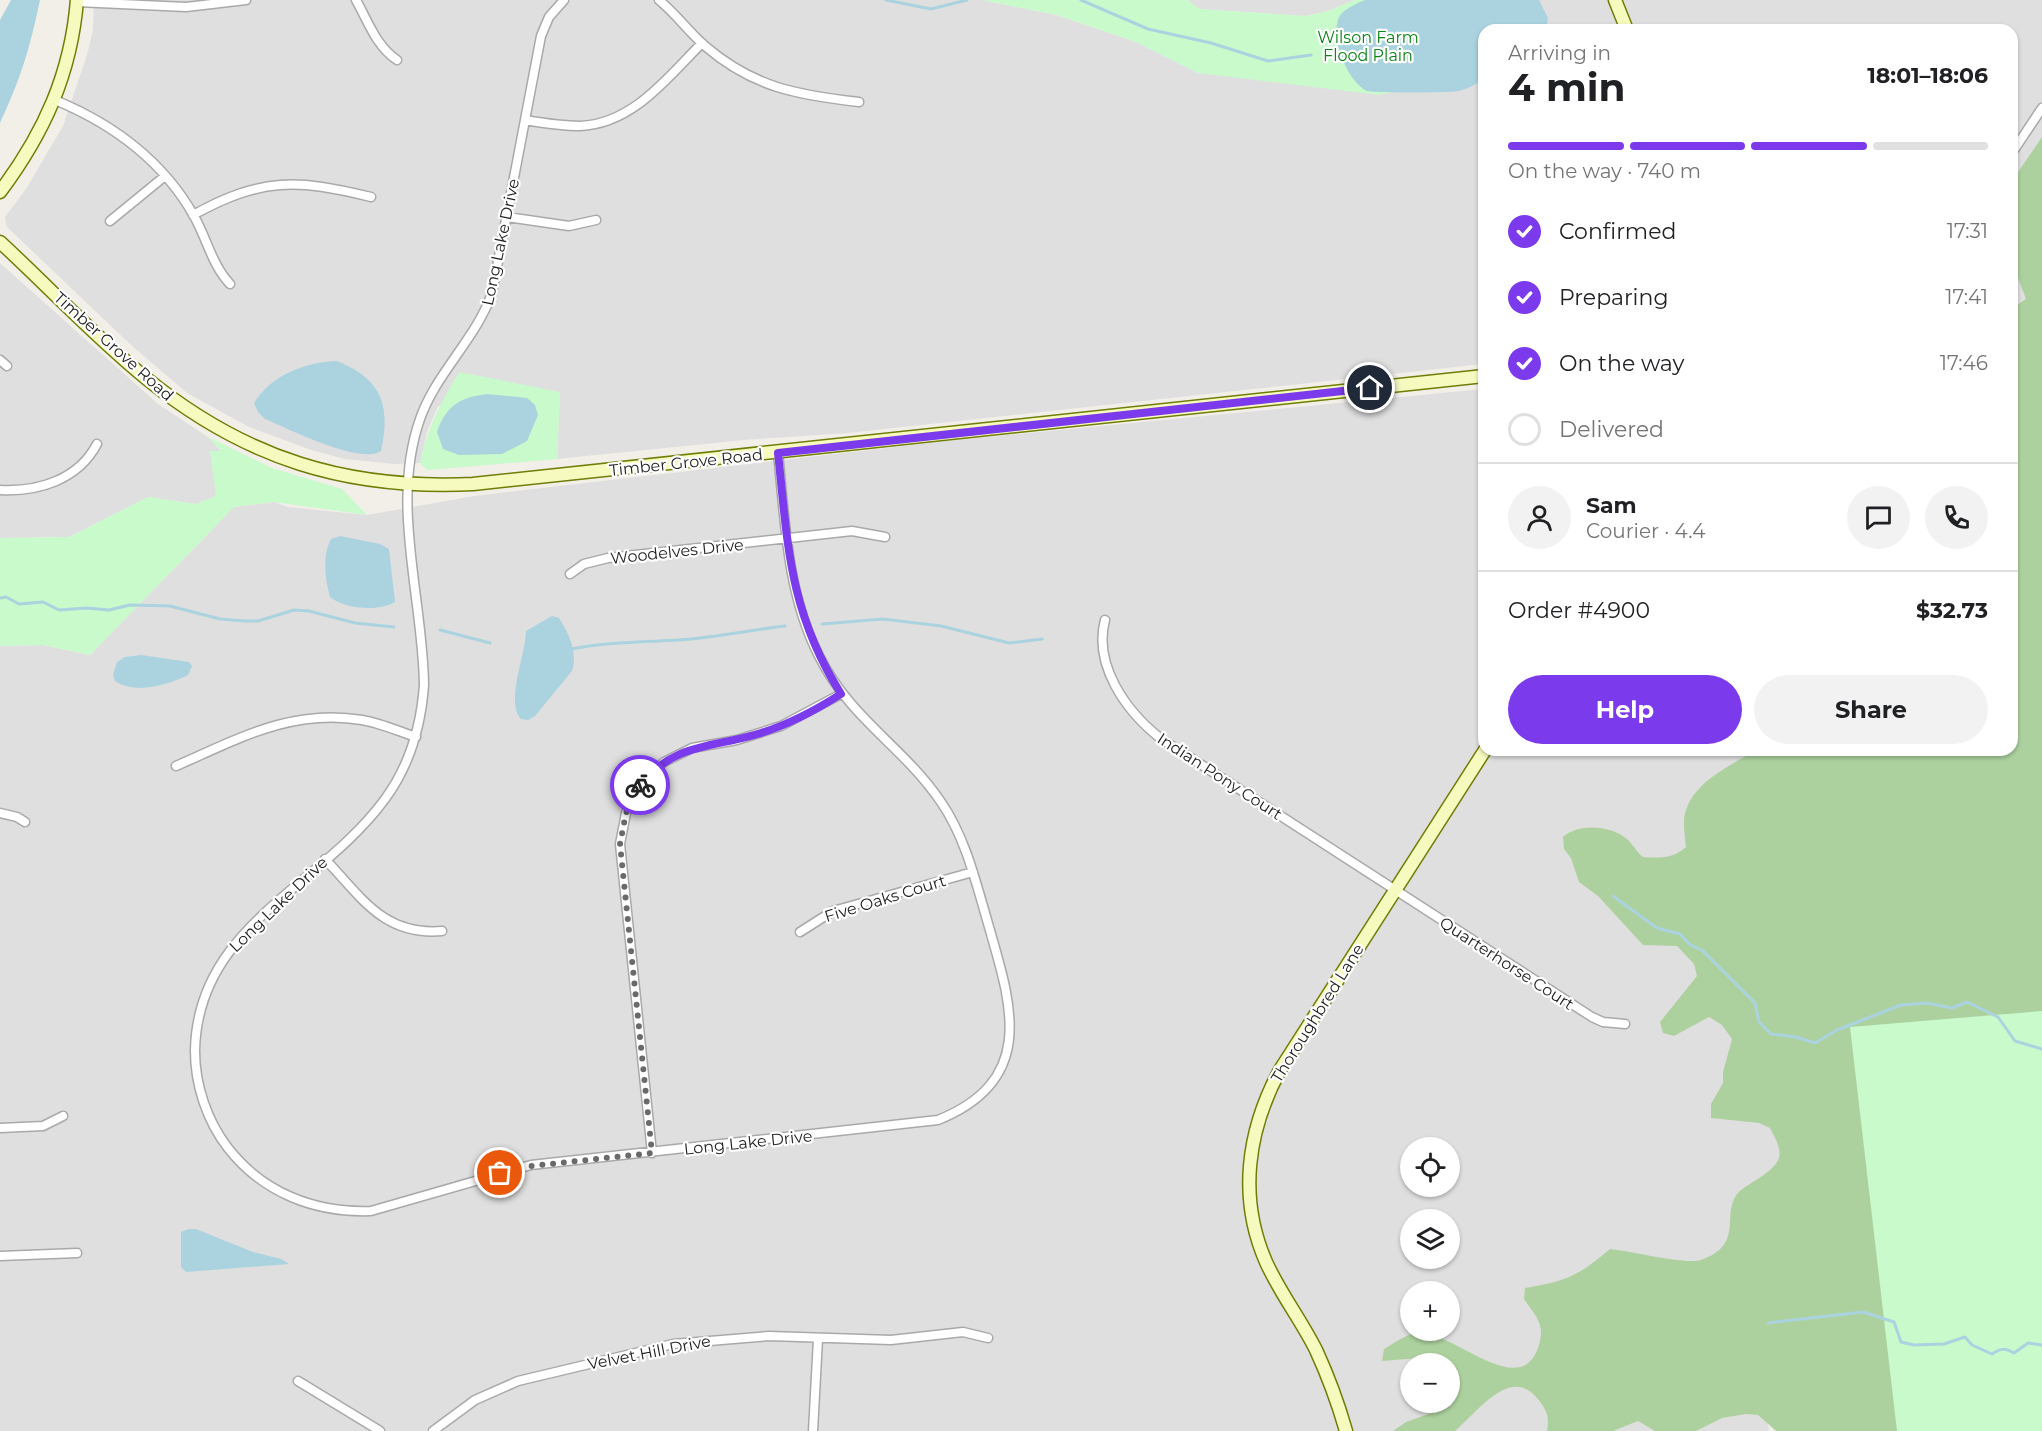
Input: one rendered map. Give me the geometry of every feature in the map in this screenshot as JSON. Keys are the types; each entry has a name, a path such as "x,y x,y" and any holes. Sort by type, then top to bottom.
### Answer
{"street":[{"path":"0,192 30,150 55,100 71,49 77,1 186,7 246,0"},
{"path":"356,0 379,42 397,60"},
{"name":"Long Lake Drive","path":"564,0 555,8 544,25 492,292 486,310 421,415 411,447 409,485 411,550 424,665 423,705 416,736 404,768 383,802 231,948 210,980 198,1016 195,1059 205,1106 225,1143 253,1175 270,1188 312,1205 353,1212 371,1211 395,1206 516,1168 918,1124 947,1116 972,1102 997,1076 1004,1061 1012,1024 1007,992 973,872 958,832 934,792 914,768 869,726 841,694 818,656 804,622 795,589 778,453"},
{"path":"659,0 702,43 736,70 774,87 803,95 860,102"},
{"path":"1615,0 1625,24"},
{"path":"525,120 582,126 617,117 650,95 702,43"},
{"path":"55,100 107,126 139,149 165,176 193,215 218,271 230,284"},
{"path":"2018,144 2042,108"},
{"path":"110,221 165,176"},
{"path":"193,215 230,195 276,184 312,184 371,197"},
{"path":"507,217 568,226 596,220"},
{"name":"Timber Grove Road","path":"0,242 146,379 209,422 272,456 304,467 370,482 409,485 473,484 1478,377"},
{"path":"0,490 32,489 62,478 84,464 97,444"},
{"name":"Woodelves Drive","path":"570,574 584,564 608,558 852,531 885,537"},
{"name":"Indian Pony Court","path":"1105,620 1102,642 1114,683 1130,708 1148,729 1184,755 1395,890"},
{"path":"652,1153 620,844 626,813 641,783 679,753 781,726 841,694"},
{"path":"176,766 264,728 310,717 365,721 416,736"},
{"name":"Thoroughbred Lane","path":"1346,1431 1316,1350 1267,1263 1257,1239 1249,1189 1252,1139 1268,1090 1481,756"},
{"path":"0,813 17,817 25,822"},
{"path":"325,859 384,919 409,931 442,931"},
{"name":"Five Oaks Court","path":"800,932 833,911 973,872"},
{"name":"Quarterhorse Court","path":"1395,890 1592,1017 1603,1022 1624,1024"},
{"path":"0,1128 43,1126 63,1116"},
{"path":"0,1256 77,1253"},
{"name":"Velvet Hill Drive","path":"433,1431 475,1400 507,1385 673,1344 769,1336 891,1340 963,1332 988,1338"},
{"path":"813,1431 818,1339"},
{"path":"298,1381 380,1431"}],"shaded area":[{"path":"94,0 982,0 1057,15 1136,42 1198,73 1478,51 1478,365 848,433 744,440 557,459 560,392 438,406 427,432 420,463 394,464 345,459 311,450 249,427 187,393 131,345 7,227 5,217 26,189 63,126 93,30"},
{"path":"1188,0 1355,0 1328,11 1306,16 1199,9"},
{"path":"1431,0 1608,0 1618,24 1478,24 1478,27"},
{"path":"1622,0 2042,0 2042,311 2018,313 2018,24 1632,24"},
{"path":"0,263 158,404 208,437 222,452 210,451 217,496 196,504 148,497 69,537 0,538"},
{"path":"1478,389 1478,756 1819,756 1871,1205 1745,1227 1769,1431 0,1431 0,646 43,645 90,655 234,507 274,502 288,507 367,515 474,496 946,441"}],"green space":[{"name":"Wilson Farm Flood Plain","path":"982,0 1188,0 1199,9 1306,16 1328,11 1355,0 1431,0 1478,27 1478,36 1436,81 1380,95 1198,73 1136,42 1057,15"},
{"path":"2042,137 2042,1431 1776,1431 1758,1415 1746,1414 1722,1418 1696,1431 1655,1431 1638,1421 1613,1431 1547,1431 1548,1417 1543,1406 1527,1389 1516,1387 1505,1389 1494,1396 1455,1431 1393,1431 1406,1422 1431,1413 1460,1413 1460,1353 1400,1353 1400,1360 1382,1361 1384,1349 1400,1339 1447,1341 1500,1366 1516,1368 1529,1363 1538,1348 1541,1327 1524,1299 1525,1288 1552,1283 1571,1276 1589,1266 1610,1249 1683,1261 1701,1260 1715,1253 1728,1237 1733,1201 1738,1193 1769,1171 1779,1158 1778,1145 1770,1128 1759,1123 1711,1118 1711,1104 1723,1083 1723,1072 1732,1039 1722,1025 1709,1017 1674,1036 1663,1033 1660,1022 1697,976 1694,964 1677,946 1643,945 1598,896 1579,882 1571,858 1564,849 1563,837 1577,829 1604,829 1627,839 1643,857 1676,854 1686,847 1685,814 1691,799 1716,774 1746,756 2018,756 2018,304 2026,299 2018,278 2018,172"},
{"path":"459,372 560,392 557,459 427,470 420,463 427,438"},
{"path":"208,437 272,468 342,489 367,515 274,502 234,507 90,655 43,645 0,646 0,538 69,537 148,497 196,504 216,496 210,451 221,451"},
{"path":"2042,1011 2042,1431 1897,1431 1850,1027"}],"water":[{"path":"11,0 40,0 24,63 0,123 0,20"},
{"path":"1365,0 1539,0 1548,18 1547,24 1478,24 1478,83 1469,88 1442,92 1372,92 1360,86 1353,78 1346,68 1338,44 1337,22 1341,14"},
{"path":"337,361 364,376 380,396 385,420 381,451 371,454 341,450 265,419 258,412 254,403 261,393 280,378 302,367"},
{"path":"487,394 527,398 535,405 538,415 527,441 502,454 459,455 443,449 437,432 450,409 462,400"},
{"path":"340,536 380,544 389,549 395,602 379,607 361,608 344,604 330,597 326,575 326,553 331,539"},
{"path":"552,616 559,618 569,637 574,657 572,671 535,716 528,720 521,719 515,701 526,631"},
{"path":"141,655 189,662 192,666 188,675 151,687 132,687 115,681 113,675 117,662 125,657"},
{"path":"196,1229 253,1252 281,1259 289,1264 186,1272 181,1267 181,1232"}],"waterway":[{"path":"886,0 931,9 967,0"},
{"path":"1081,0 1148,29 1211,43 1268,61 1311,55"},
{"path":"0,598 6,597 19,604 43,602 59,610 87,608 109,610 130,605 170,606 220,619 245,621 258,621 294,610 309,611 355,623 394,627"},
{"path":"822,624 883,619 941,626 1009,643 1042,639"},
{"path":"572,649 692,639 785,626"},
{"path":"440,630 490,643"},
{"path":"1613,896 1657,928 1680,934 1689,944 1703,951 1755,1003 1759,1022 1771,1034 1796,1037 1815,1043 1837,1030 1901,1005 1927,1003 1952,1008 1967,1002 1998,1017 2015,1041 2042,1049"},
{"path":"1768,1323 1863,1312 1894,1322 1901,1342 1914,1345 1944,1344 1965,1337 1972,1345 1992,1354 2003,1349 2014,1353 2028,1343 2042,1345"}],"way so far":[{"path":"500,1173 531,1166 652,1153 620,844 626,813 640,785"}],"route":[{"path":"640,785 664,762 679,753 705,745 737,740 781,726 841,694 810,639 795,589 778,453 1370,388"}]}
